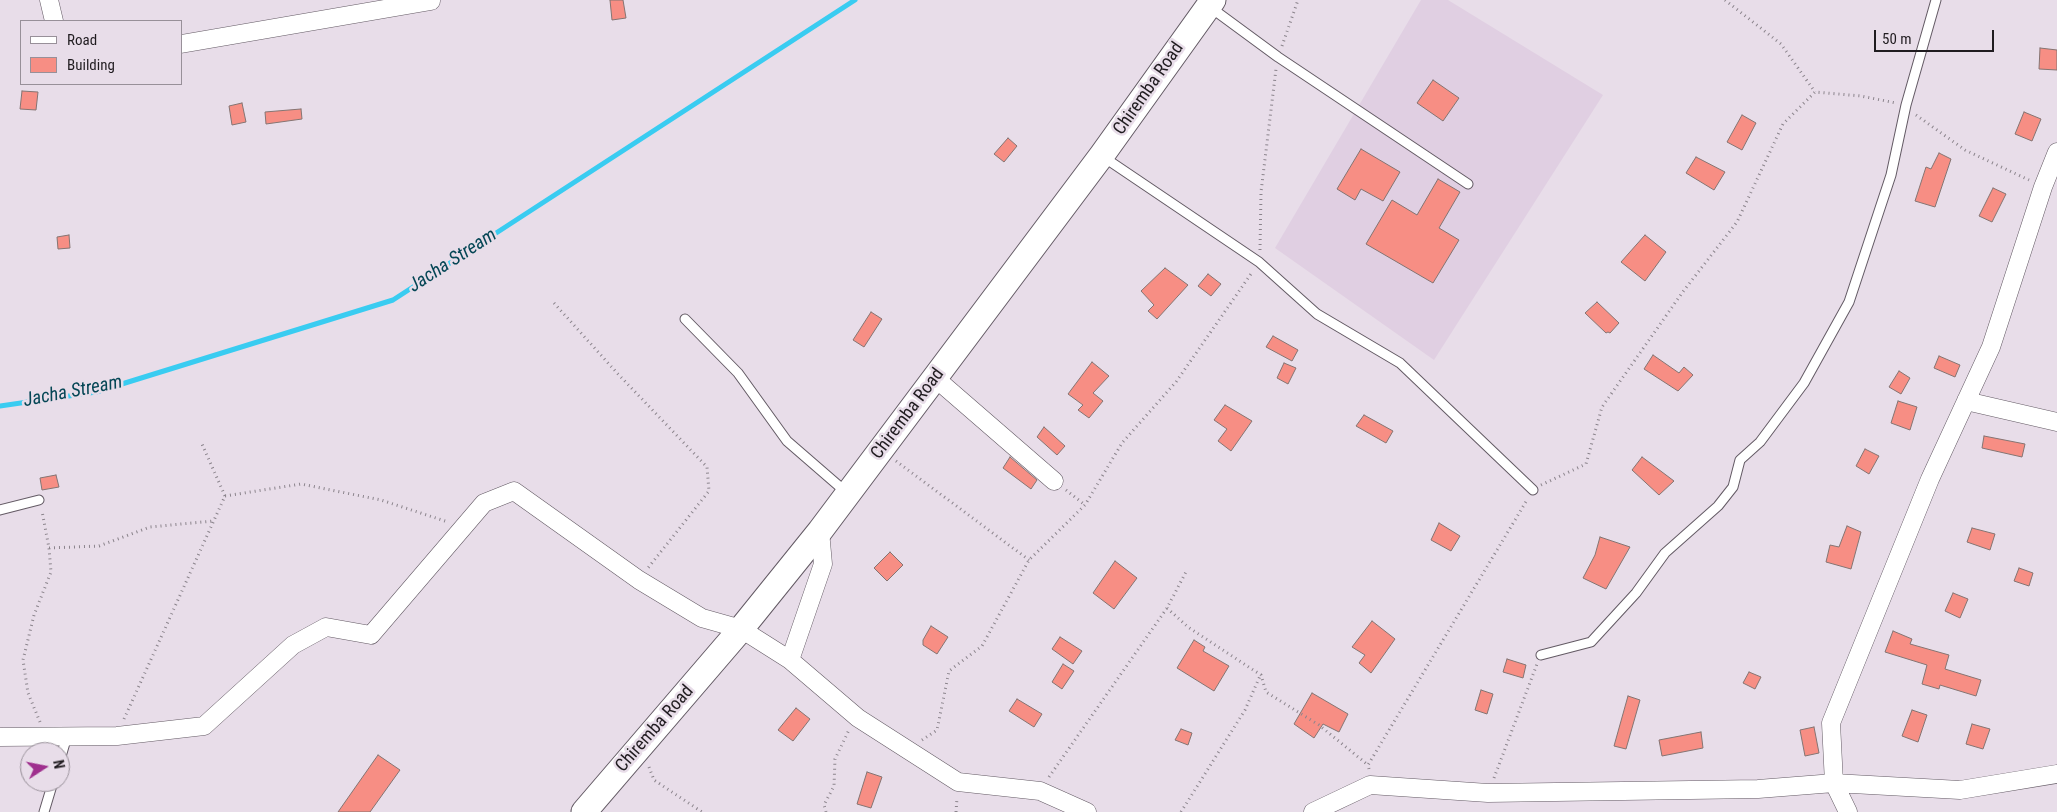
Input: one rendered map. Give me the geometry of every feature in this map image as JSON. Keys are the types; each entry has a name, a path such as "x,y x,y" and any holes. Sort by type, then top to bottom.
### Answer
{"main road":[{"name":"Chiremba Road","path":"584,812 741,629 820,531 1102,155 1211,3"}],"street":[{"path":"49,0 54,20"},
{"path":"182,44 431,1"},
{"path":"1848,812 1834,783 1831,723 1930,479 1991,347 2043,187 2057,152"},
{"path":"934,377 1054,481"},
{"path":"1966,401 2057,422"},
{"path":"0,737 117,736 204,726 292,645 326,627 371,634 484,503 514,491 638,580 702,618 741,629 790,660 858,718 958,782 1040,791 1087,812"},
{"path":"790,660 823,564 820,531"},
{"path":"1313,812 1370,784 1488,793 1758,789 1834,783 1960,790 2057,774"}],"lane":[{"path":"1541,655 1591,642 1636,593 1665,553 1718,506 1733,487 1740,460 1760,442 1804,383 1849,302 1891,175 1906,105 1936,0"},
{"path":"1211,3 1278,57 1468,184"},
{"path":"1102,155 1259,262 1317,314 1400,363 1533,490"},
{"path":"685,319 738,373 787,440 848,494"},
{"path":"0,510 39,500"},
{"path":"66,742 68,736"},
{"path":"44,812 50,792"}],"path":[{"path":"907,750 936,730 950,671 982,646 1029,560 1085,505 1122,443 1176,382 1259,262 1261,192 1278,57 1298,0"},
{"path":"1725,0 1781,44 1815,92 1860,96 1906,105 1917,116 1965,150 2043,187"},
{"path":"1370,784 1368,764 1533,490 1586,464 1602,407 1682,293 1737,222 1783,124 1815,92"},
{"path":"554,302 618,374 707,467 709,491 638,580"},
{"path":"117,736 225,496 202,444"},
{"path":"881,451 1029,560"},
{"path":"1054,481 1085,505"},
{"path":"225,496 301,484 381,500 463,527"},
{"path":"39,500 49,548 51,572 34,614 23,660 28,693 46,736"},
{"path":"49,548 98,546 150,527 214,520"},
{"path":"1040,791 1168,608 1188,570"},
{"path":"1168,608 1188,626 1261,675 1266,692 1319,725 1368,764"},
{"path":"1488,793 1541,655"},
{"path":"1181,812 1245,710 1261,675"},
{"path":"826,812 824,805 834,786 835,759 845,735 858,718"},
{"path":"640,745 654,780 702,812"}],"shaded area":[{"path":"1421,0 1448,0 1603,95 1434,360 1275,248"}],"building":[{"path":"610,0 623,0 626,18 612,20"},
{"path":"2040,48 2057,50 2057,70 2039,69"},
{"path":"1433,80 1459,98 1443,121 1417,103"},
{"path":"22,91 38,92 36,110 20,109"},
{"path":"242,103 246,122 232,125 229,106"},
{"path":"301,109 302,119 266,124 265,112"},
{"path":"2024,112 2041,119 2032,141 2015,134"},
{"path":"1742,115 1756,123 1742,150 1727,142"},
{"path":"1008,138 1017,146 1004,162 994,154"},
{"path":"1361,149 1400,172 1383,201 1361,189 1355,200 1337,189"},
{"path":"1939,153 1951,159 1935,207 1915,201 1926,167 1931,169"},
{"path":"1696,157 1725,172 1714,190 1686,173"},
{"path":"1438,179 1460,192 1439,228 1459,240 1433,283 1366,244 1392,200 1417,215"},
{"path":"1993,188 2006,194 1992,222 1979,216"},
{"path":"69,235 70,248 58,249 57,237"},
{"path":"1645,235 1666,252 1645,281 1621,262"},
{"path":"1165,268 1188,285 1157,319 1148,311 1154,305 1141,291"},
{"path":"1208,274 1221,284 1211,296 1198,286"},
{"path":"1597,302 1619,323 1610,333 1606,333 1585,313"},
{"path":"871,312 882,319 864,347 853,340"},
{"path":"1273,336 1298,350 1292,361 1266,347"},
{"path":"1653,355 1679,373 1684,367 1693,375 1678,391 1644,369"},
{"path":"1939,356 1960,365 1955,377 1934,368"},
{"path":"1092,362 1109,376 1093,393 1103,401 1089,418 1078,410 1083,405 1068,394"},
{"path":"1284,363 1296,368 1288,384 1277,378"},
{"path":"1899,371 1910,378 1901,394 1889,387"},
{"path":"1898,401 1917,407 1910,430 1891,423"},
{"path":"1225,405 1252,421 1231,451 1218,441 1227,429 1214,420"},
{"path":"1364,415 1393,431 1386,443 1356,426"},
{"path":"1044,427 1065,446 1057,455 1037,437"},
{"path":"1984,436 2025,444 2022,457 1982,448"},
{"path":"1865,449 1879,456 1869,474 1856,466"},
{"path":"1010,457 1037,480 1031,489 1003,468"},
{"path":"1642,457 1674,481 1659,495 1632,470"},
{"path":"56,475 59,487 42,490 40,478"},
{"path":"1439,523 1460,536 1451,551 1431,540"},
{"path":"1847,526 1861,532 1851,569 1826,562 1830,545 1839,547"},
{"path":"1972,528 1995,534 1990,550 1967,542"},
{"path":"1600,537 1630,547 1606,589 1583,578 1595,555"},
{"path":"890,552 903,565 887,581 874,568"},
{"path":"1115,561 1137,578 1114,609 1093,593"},
{"path":"2019,568 2033,573 2029,586 2014,581"},
{"path":"1953,593 1968,599 1960,618 1945,611"},
{"path":"1372,621 1395,639 1371,673 1359,663 1365,655 1352,647"},
{"path":"931,626 948,637 937,654 923,645 923,640"},
{"path":"1893,631 1912,639 1910,644 1949,655 1945,669 1981,680 1976,696 1940,685 1939,689 1922,684 1927,665 1885,652"},
{"path":"1060,637 1082,651 1073,664 1052,649"},
{"path":"1194,640 1205,647 1203,651 1229,666 1214,691 1177,668"},
{"path":"1507,659 1526,665 1523,678 1503,672"},
{"path":"1063,664 1074,671 1062,689 1052,682"},
{"path":"1749,672 1761,677 1755,689 1743,683"},
{"path":"1481,690 1493,694 1487,714 1475,710"},
{"path":"1312,693 1348,714 1339,732 1323,724 1314,738 1294,724"},
{"path":"1628,696 1640,700 1626,749 1614,746"},
{"path":"1017,699 1042,714 1034,727 1009,711"},
{"path":"796,708 810,719 793,741 778,730"},
{"path":"1912,710 1927,715 1918,742 1902,736"},
{"path":"1972,724 1990,729 1983,749 1966,744"},
{"path":"1814,727 1819,753 1805,756 1800,730"},
{"path":"1181,729 1192,733 1188,745 1175,740"},
{"path":"1701,732 1703,748 1662,756 1659,740"},
{"path":"378,755 400,770 370,812 338,812"},
{"path":"867,772 882,777 871,808 857,804"}],"waterway":[{"name":"Jacha Stream","path":"0,406 96,392 393,300 855,0"}]}
